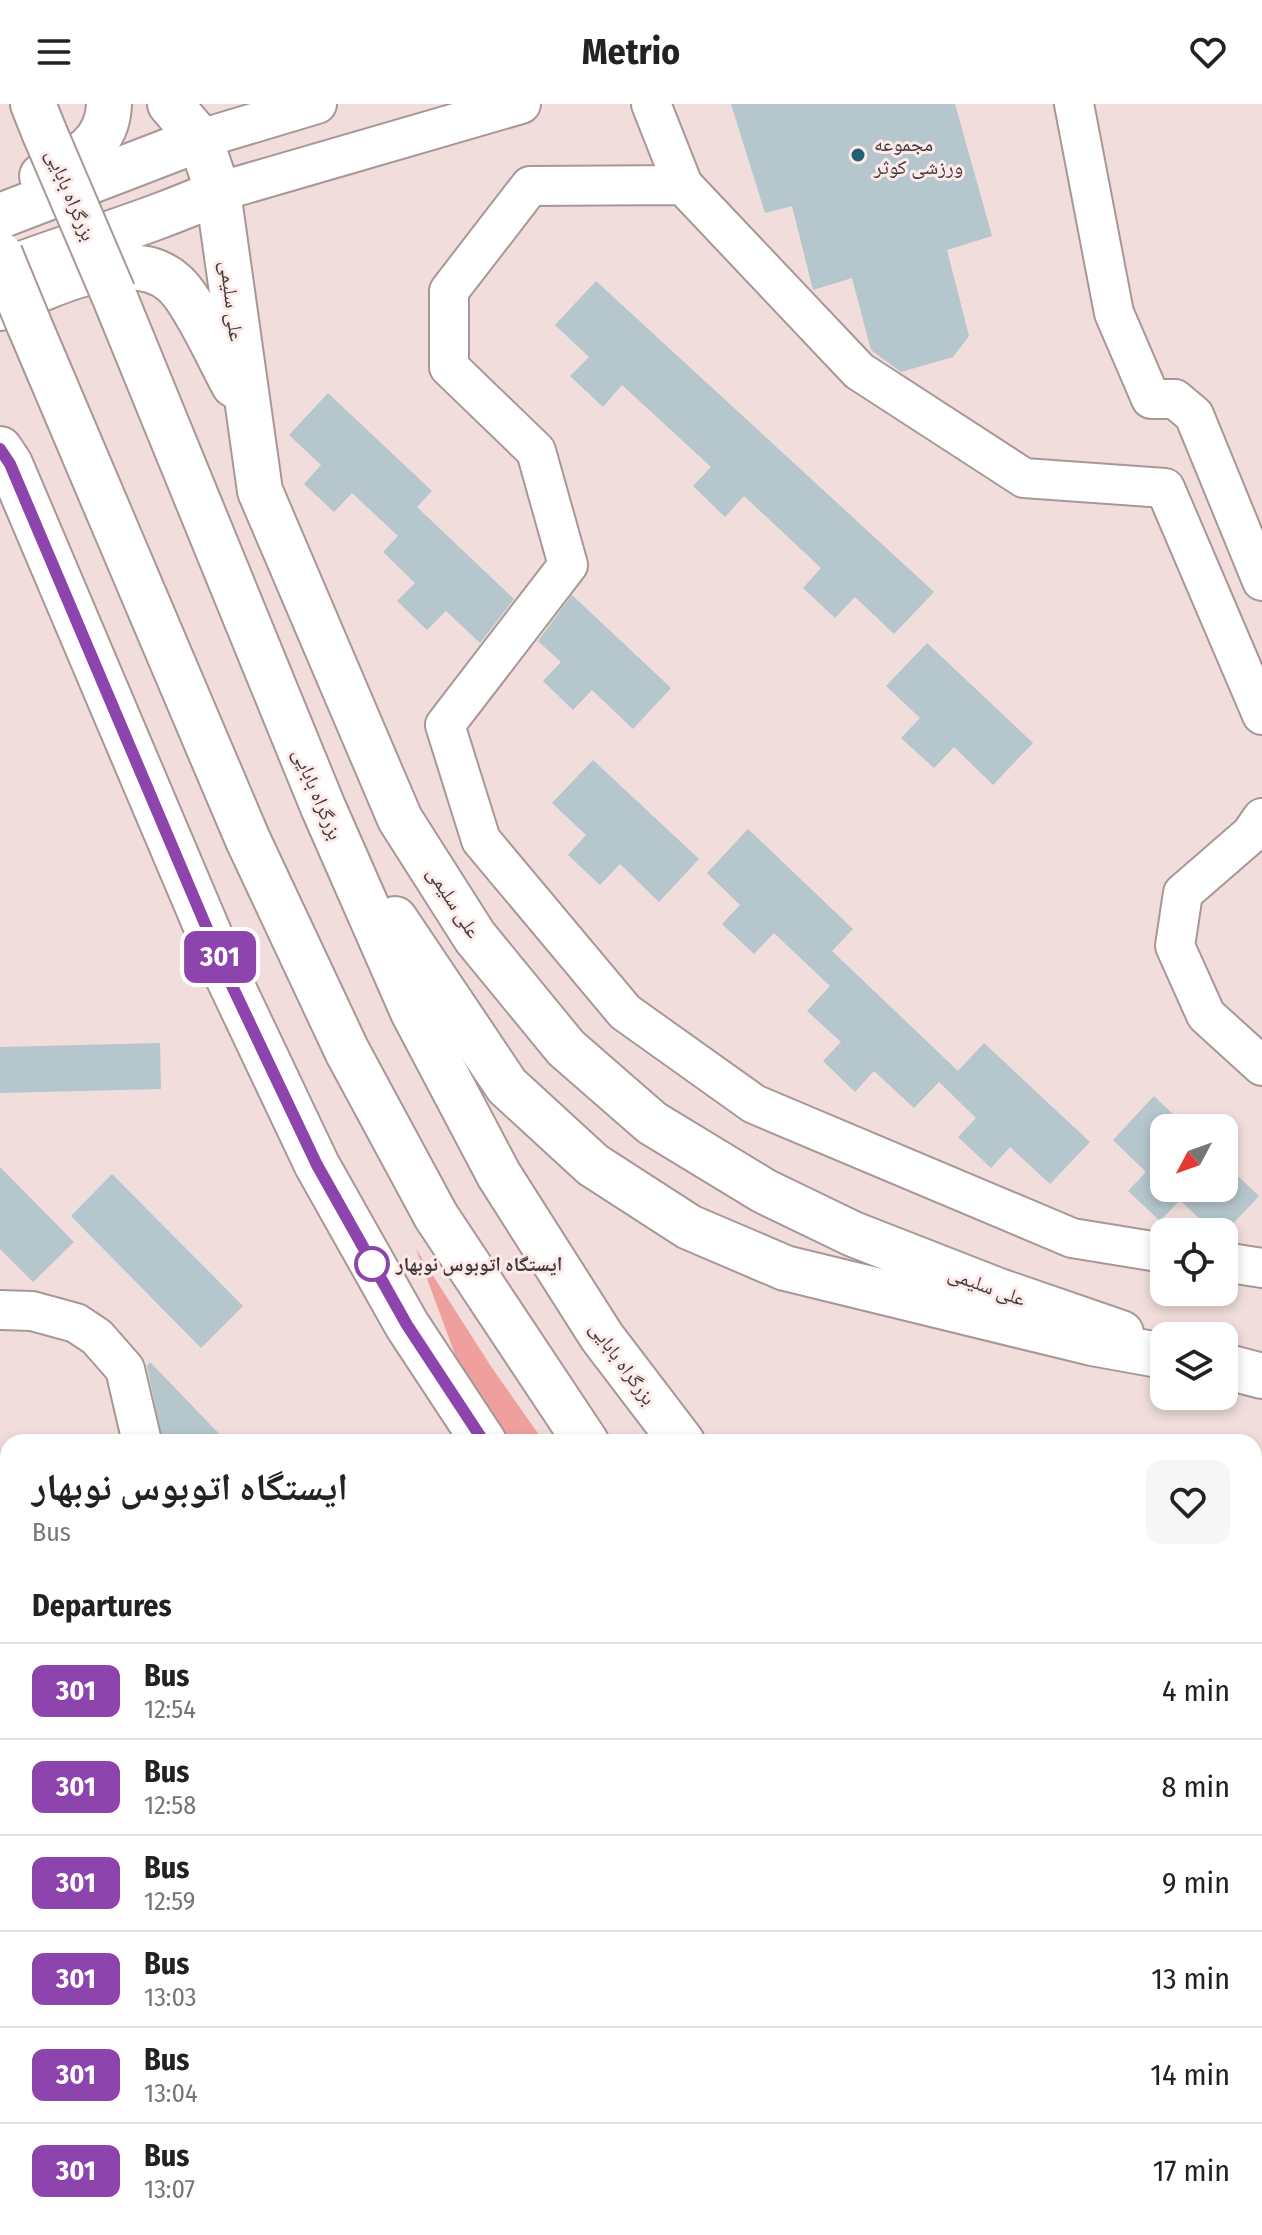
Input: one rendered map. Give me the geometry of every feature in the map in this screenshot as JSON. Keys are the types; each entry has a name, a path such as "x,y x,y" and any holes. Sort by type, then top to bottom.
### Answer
{"main road":[{"path":"0,195 88,153 103,133 109,104"},
{"name":"علی سلیمی","path":"170,104 200,139 218,192 245,404 260,491 400,819 475,937 566,1048 652,1123 764,1191 853,1234 984,1286 1150,1342"},
{"name":"بزرگراه بابایی","path":"39,119 323,807 413,1012 499,1175 602,1337 676,1434"},
{"path":"0,216 200,139"},
{"path":"0,272 105,232 158,219 218,192"},
{"path":"0,254 14,315 248,840 347,1051 436,1216 581,1434"},
{"path":"14,315 39,289 131,264 156,270 177,284 245,404"},
{"path":"0,449 10,464 225,971 317,1165 407,1325 473,1433"},
{"path":"323,807 507,1086 593,1165 689,1227 785,1268 1092,1343 1150,1353"},
{"path":"1238,1370 1262,1376"}],"street":[{"path":"200,139 317,104"},
{"path":"218,192 521,104"},
{"path":"651,104 683,185 859,371 1024,478 1165,488 1262,715"},
{"path":"1074,104 1114,313 1151,399 1175,399 1194,415 1262,581"},
{"path":"683,185 530,186 449,291 449,367 536,451 568,565 445,725 481,840 625,1012 754,1104 1072,1238 1150,1251"},
{"path":"1262,818 1251,834 1183,893 1175,946 1206,1015 1262,1066"},
{"path":"1238,1264 1262,1268"},
{"path":"0,1310 32,1311 76,1323 97,1337 125,1369 140,1434"}],"shaded area":[{"path":"416,1249 538,1434 498,1434 466,1384"}],"building":[{"name":"مجموعه ورزشی کوثر","path":"731,104 955,104 992,236 947,250 969,336 953,357 901,372 871,350 852,278 813,290 792,206 765,213"},
{"path":"596,281 934,592 894,634 855,597 835,618 803,588 821,568 744,496 725,517 693,486 711,467 622,385 603,407 570,376 589,357 555,325"},
{"path":"328,393 432,491 417,507 514,599 480,643 446,611 427,630 397,601 415,583 383,552 398,536 352,493 334,512 304,484 321,465 289,435"},
{"path":"572,595 671,688 633,729 592,690 573,710 543,681 561,662 538,641"},
{"path":"927,643 1033,743 993,785 954,747 934,768 901,738 920,718 886,686"},
{"path":"593,760 699,859 659,902 620,864 600,885 568,855 586,835 552,803"},
{"path":"748,829 853,929 832,951 958,1071 984,1043 1090,1142 1050,1184 1010,1147 991,1168 958,1137 976,1118 939,1082 914,1108 874,1071 855,1092 823,1061 841,1042 807,1011 830,986 774,933 754,954 722,924 740,905 707,873"},
{"path":"160,1043 161,1089 0,1093 0,1047"},
{"path":"1154,1096 1173,1114 1150,1114 1150,1202 1178,1202 1163,1218 1157,1218 1128,1191 1146,1172 1113,1140"},
{"path":"0,1167 74,1242 33,1282 0,1249"},
{"path":"112,1174 243,1306 201,1348 71,1216"},
{"path":"1238,1176 1259,1196 1238,1218 1199,1218 1182,1202 1238,1202"},
{"path":"150,1362 219,1434 161,1434 147,1366"}],"bus line":[{"name":"301","path":"0,449 10,464 225,971 317,1165 407,1325 479,1434"}],"place":[{"name":"مجموعه ورزشی کوثر","path":"858,155"},
{"name":"ایستگاه اتوبوس نوبهار","path":"372,1264"}]}
